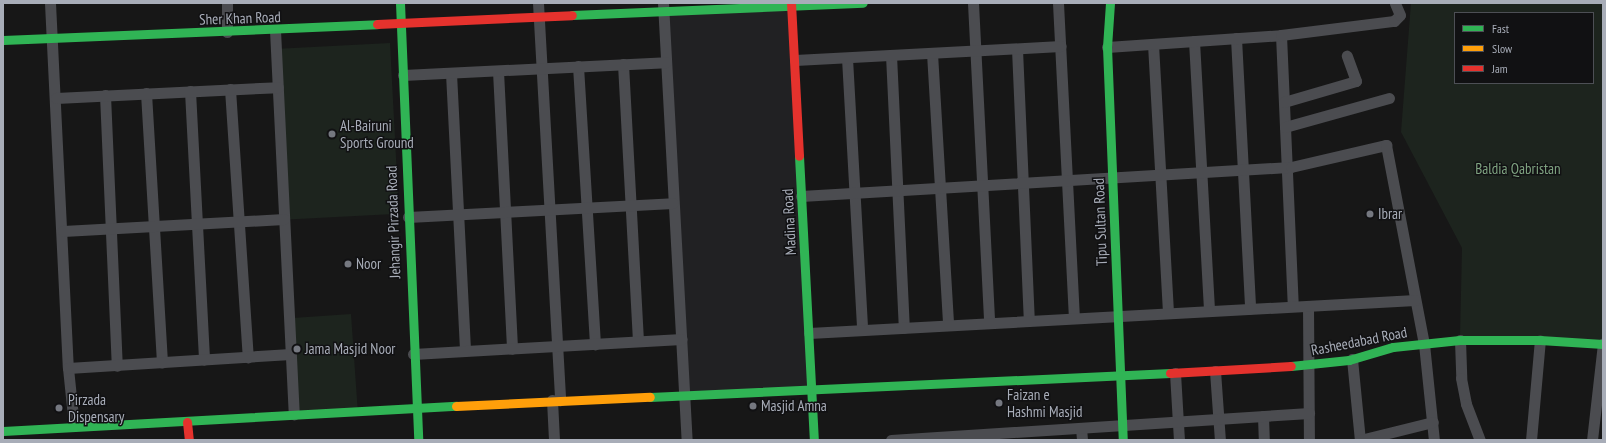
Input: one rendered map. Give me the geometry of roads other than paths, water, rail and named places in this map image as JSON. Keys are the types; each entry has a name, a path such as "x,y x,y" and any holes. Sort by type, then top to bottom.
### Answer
{"main road":[{"name":"Jehangir Pirzada Road","path":"400,3 415,407 418,440"},
{"name":"Sher Khan Road","path":"3,40 539,18 663,8 862,3"},
{"name":"Tipu Sultan Road","path":"1110,3 1107,47 1123,440"},
{"name":"Madina Road","path":"791,5 814,440"},
{"name":"Rasheedabad Road","path":"3,432 74,426 187,422 415,407 685,394 812,391 1308,366 1352,359 1393,347 1460,340 1540,340 1603,344"},
{"path":"187,422 189,440"}],"street":[{"path":"50,3 56,98 68,368 74,426"},
{"path":"227,3 227,32"},
{"path":"538,3 556,346 554,440"},
{"path":"973,3 989,323"},
{"path":"1058,3 1074,318"},
{"path":"1107,47 1281,35 1394,21 1400,15 1395,3"},
{"path":"663,8 687,440"},
{"path":"275,30 294,415"},
{"path":"1281,35 1293,306"},
{"path":"1236,38 1250,308"},
{"path":"1194,41 1209,311"},
{"path":"1153,44 1168,313"},
{"path":"795,60 1061,46"},
{"path":"1017,49 1029,321"},
{"path":"932,53 948,325"},
{"path":"891,55 904,328"},
{"path":"1284,102 1356,81 1346,56"},
{"path":"847,58 862,330"},
{"path":"403,75 666,62"},
{"path":"623,64 638,341"},
{"path":"578,66 596,344"},
{"path":"498,70 512,348"},
{"path":"451,73 465,351"},
{"path":"56,98 278,87"},
{"path":"230,89 248,357"},
{"path":"190,91 204,360"},
{"path":"146,93 162,363"},
{"path":"105,95 117,366"},
{"path":"1285,127 1389,98"},
{"path":"801,196 1066,182 1287,167 1386,145 1424,344 1434,440"},
{"path":"408,217 673,203"},
{"path":"62,231 284,219"},
{"path":"809,333 1415,300"},
{"path":"1308,306 1309,440"},
{"path":"413,354 682,339"},
{"path":"1460,340 1460,378 1466,404 1480,440"},
{"path":"1531,440 1540,340"},
{"path":"1592,440 1603,344"},
{"path":"68,368 291,354"},
{"path":"1352,359 1360,440 1432,422"},
{"path":"1215,371 1220,440"},
{"path":"1175,373 1179,440"},
{"path":"891,440 1038,435 1081,428 1309,413"},
{"path":"1263,416 1264,440"},
{"path":"1081,428 1082,440"}],"place":[{"name":"Al-Bairuni Sports Ground","path":"332,134"},
{"name":"Ibrar","path":"1370,214"},
{"name":"Noor","path":"348,264"},
{"name":"Jama Masjid Noor","path":"297,349"},
{"name":"Faizan e Hashmi Masjid","path":"999,403"},
{"name":"Masjid Amna","path":"753,406"},
{"name":"Pirzada Dispensary","path":"59,408"}],"park label":[{"name":"Baldia Qabristan","path":"1518,169"}]}
